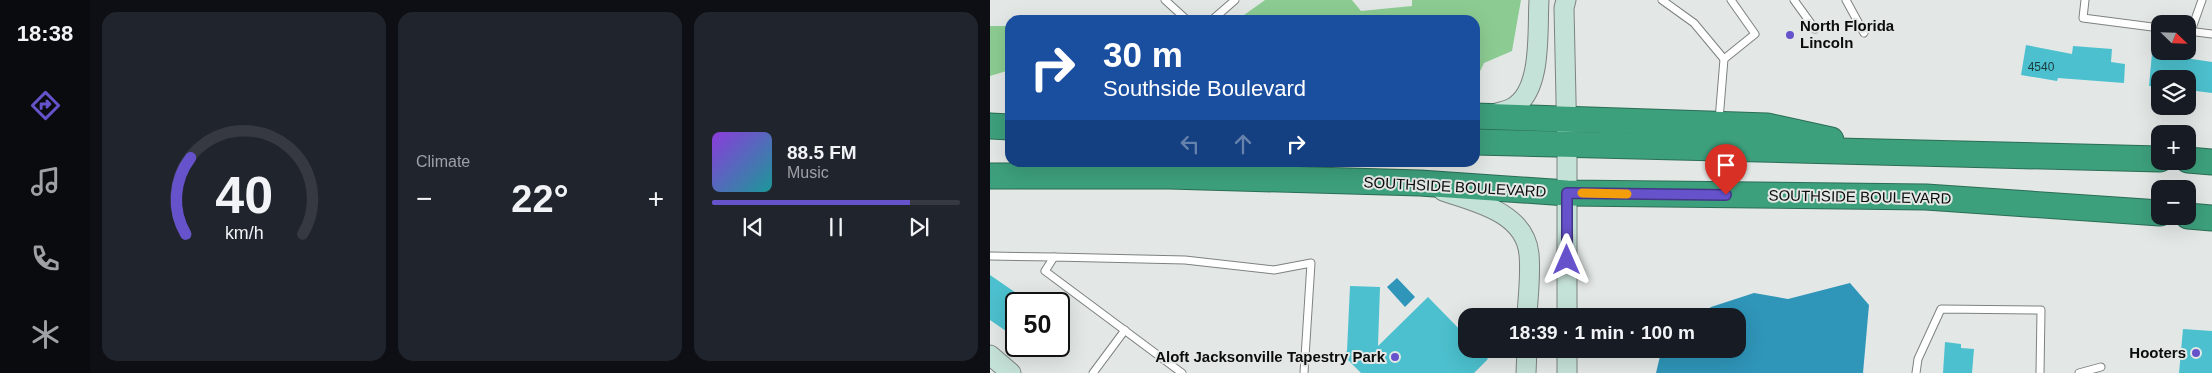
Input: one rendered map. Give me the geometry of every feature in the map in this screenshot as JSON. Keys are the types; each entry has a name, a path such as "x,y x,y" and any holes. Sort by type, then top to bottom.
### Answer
{"highway":[{"path":"1480,116 1767,126 1880,152"},
{"path":"990,126 1005,127"},
{"path":"1480,142 2080,155 2151,159"},
{"path":"2196,161 2212,162"},
{"name":"SOUTHSIDE BOULEVARD","path":"990,176 1169,169 1567,193 1926,197 2151,212"},
{"path":"2196,217 2212,218"}],"main road":[{"path":"1480,116 1513,108 1529,92 1535,76 1539,0"},
{"path":"1566,0 1564,8 1567,120 1567,308"},
{"path":"1420,183 1487,207 1510,219 1522,235 1529,252 1527,308"},
{"path":"990,355 1011,373"},
{"path":"1526,358 1526,373"},
{"path":"1567,358 1567,373"}],"lane":[{"path":"1165,0 1182,15"},
{"path":"1218,15 1235,0"},
{"path":"1662,0 1694,23 1724,59 1718,124"},
{"path":"1724,59 1755,34 1731,0"},
{"path":"1794,0 1815,29"},
{"path":"1846,0 1864,33"},
{"path":"2085,0 2083,18 2151,27"},
{"path":"2196,15 2202,0"},
{"path":"2196,32 2212,34"},
{"path":"990,256 1185,260 1274,270 1311,263 1304,373"},
{"path":"1054,257 1045,271 1182,373"},
{"path":"1916,373 1918,359 1941,309 2041,310 2040,373"},
{"path":"1093,373 1124,330"},
{"path":"2079,373 2101,367"}],"green space":[{"path":"1265,0 1352,0 1361,11 1412,6 1412,0 1521,0 1512,51 1484,63 1480,71 1480,15 1244,15"},
{"path":"990,26 1005,26 1005,72 990,76"}],"water":[{"path":"1397,278 1415,297 1405,307 1387,287"},
{"path":"1850,283 1869,305 1863,373 1656,373 1660,358 1746,358 1746,308 1710,308 1754,293 1788,299"}],"building":[{"path":"2026,45 2072,54 2073,46 2112,49 2111,62 2125,64 2124,83 2058,78 2057,81 2021,75"},
{"path":"2151,60 2196,60 2212,62 2212,93 2196,91 2196,70 2151,70 2151,86 2149,86"},
{"path":"990,275 1015,292 1005,292 1005,330 990,320"},
{"path":"1350,286 1380,287 1378,346 1428,297 1458,328 1458,358 1488,359 1474,373 1361,373 1343,355 1347,351"},
{"name":"Hooters","path":"2183,329 2212,331 2212,373 2179,373"},
{"path":"1945,342 1961,344 1961,348 1974,349 1972,373 1943,373"}],"slow traffic":[{"path":"1582,193 1627,194"}],"place":[{"name":"North Florida Lincoln","path":"1790,35"},
{"name":"Hooters","path":"2196,353"},
{"name":"Aloft Jacksonville Tapestry Park","path":"1395,357"}],"route":[{"path":"1567,260 1567,193 1726,195"}]}
